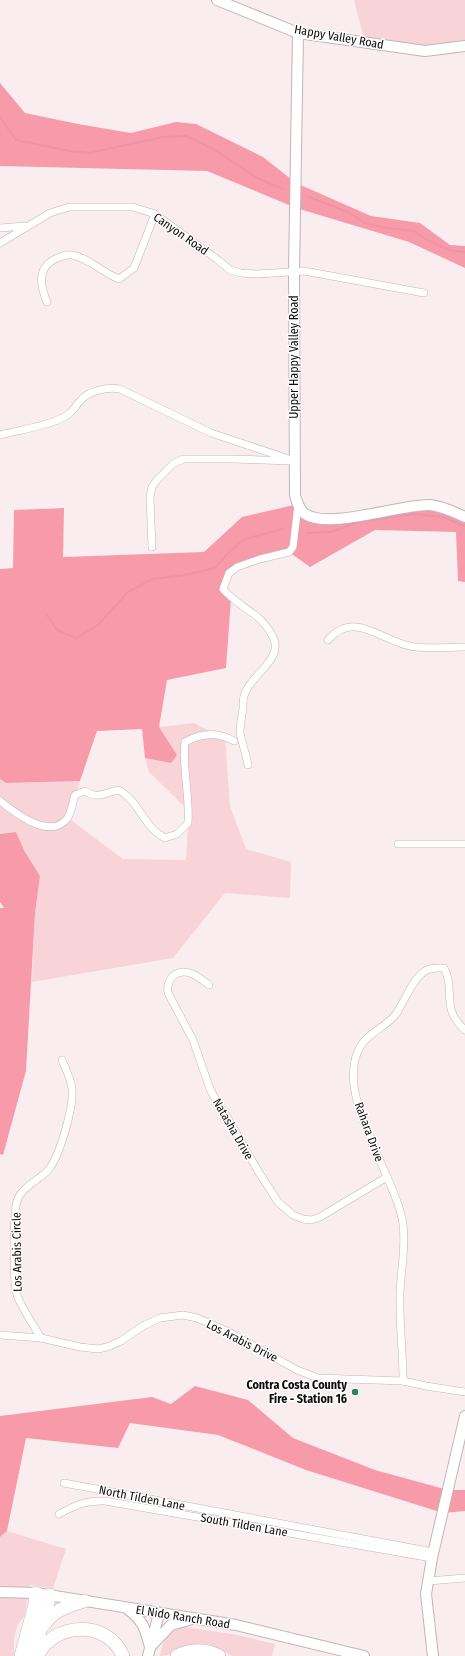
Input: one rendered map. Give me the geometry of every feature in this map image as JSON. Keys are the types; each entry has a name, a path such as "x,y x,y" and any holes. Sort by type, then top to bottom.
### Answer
{"highway":[{"path":"21,1656 35,1604 36,1593"},
{"path":"33,1656 50,1595"},
{"path":"39,1633 49,1617 56,1612 69,1605 84,1601"},
{"path":"37,1656 43,1646 51,1639 66,1631 78,1629 93,1630 107,1637 118,1647 123,1656"},
{"path":"177,1656 193,1650 219,1656"}],"street":[{"name":"Happy Valley Road","path":"217,0 298,32 425,50 465,46"},
{"name":"Upper Happy Valley Road","path":"298,32 294,271 295,495 298,504"},
{"name":"Canyon Road","path":"0,243 50,213 69,207 133,207 155,214 230,270 241,273 258,274 294,271 317,273 424,293"},
{"path":"47,302 42,290 41,274 50,261 70,254 85,260 107,274 119,279 134,268 155,214"},
{"path":"0,228 27,226"},
{"path":"0,435 58,420 71,413 81,399 94,392 110,388 120,389 211,433 295,461"},
{"path":"152,547 150,496 152,487 156,480 173,464 183,459 295,461"},
{"path":"298,504 305,514 318,518 339,519 406,507 430,505 440,506 465,517"},
{"path":"248,765 240,732 244,694 250,682 272,658 276,650 274,638 266,625 256,614 232,599 224,589 229,573 237,567 260,558 289,552 292,547 298,504"},
{"path":"328,640 335,632 352,626 364,628 392,642 415,647 465,647"},
{"path":"0,801 22,817 43,827 58,826 68,818 75,795 85,791 92,796 104,795 119,790 127,794 152,829 165,838 177,834 188,823 189,811 184,761 186,742 194,737 215,734 225,736 234,742"},
{"path":"398,844 465,844"},
{"name":"Rahara Drive","path":"403,1380 400,1293 405,1252 403,1223 398,1206 362,1118 355,1093 353,1074 355,1061 362,1044 395,1015 408,992 425,970 444,968 448,974 451,1010 456,1022 465,1030"},
{"name":"Natasha Drive","path":"209,985 196,975 186,972 177,973 170,979 168,993 193,1040 210,1089 278,1202 293,1215 311,1220 320,1217 387,1178"},
{"name":"Los Arabis Circle","path":"41,1338 17,1296 15,1282 14,1220 17,1201 28,1186 49,1170 70,1115 73,1090 62,1060"},
{"name":"Los Arabis Drive","path":"0,1335 41,1338 80,1347 98,1349 107,1347 160,1318 183,1315 197,1318 229,1332 297,1370 318,1378 403,1380 426,1386 465,1392"},
{"path":"431,1654 426,1609 426,1594 433,1555 465,1416"},
{"name":"North Tilden Lane","path":"64,1483 119,1495 433,1555"},
{"name":"South Tilden Lane","path":"59,1514 80,1503 92,1500 105,1501 433,1555"},
{"path":"428,1582 465,1578"},
{"name":"El Nido Ranch Road","path":"0,1592 50,1595 266,1631 364,1656"},
{"path":"124,1607 135,1615 142,1623 149,1652"},
{"path":"149,1652 159,1613"},
{"path":"149,1652 171,1625 195,1619"}],"shaded area":[{"path":"354,0 465,0 465,46 443,50 365,42"},
{"path":"0,83 25,113 131,133 176,122 196,124 263,157 296,183 371,216 420,223 450,245 465,246 465,268 409,242 296,208 207,171 0,166"},
{"path":"298,504 318,518 430,505 465,517 465,582 458,581 456,532 375,530 310,567 289,552 237,567 225,584 231,599 226,668 167,680 159,727 177,755 171,763 145,758 142,729 97,731 80,781 6,783 0,779 0,569 13,568 14,510 64,508 63,557 204,552 242,517"},
{"path":"194,723 215,734 225,736 230,806 246,849 291,862 290,898 225,893 173,958 32,982 35,913 40,876 25,852 16,832 0,834 0,779 6,783 80,781 68,818 123,859 186,860 189,811 149,772 145,758 171,763 159,727"},
{"path":"16,832 25,852 40,876 35,913 26,1071 3,1155 0,1154 0,908 4,908 0,902 0,834"},
{"path":"195,1386 248,1400 293,1438 375,1470 448,1490 465,1490 465,1511 443,1513 306,1470 218,1435 130,1423 118,1448 26,1438 7,1531 0,1537 0,1416 152,1397 171,1404"},
{"path":"7,1531 66,1549 53,1588 30,1585 24,1617 18,1624 14,1638 14,1656 0,1656 0,1537"},
{"path":"184,1627 238,1635 275,1644 272,1656 232,1656 214,1646 200,1644 187,1647 171,1654 160,1656 167,1637 174,1631"}],"waterway":[{"path":"0,117 16,140 70,151 89,153 163,137 187,136 215,150 255,177 283,189"},
{"path":"309,197 350,213 365,223 386,228 414,231 425,239 449,250 465,252"},
{"path":"307,533 331,532 362,521 414,514 443,517 465,526"},
{"path":"47,615 57,630 76,638 98,625 128,592 153,579 185,575 215,568 232,549 245,539 283,529"}],"place":[{"name":"Contra Costa County Fire - Station 16","path":"355,1392"}]}
